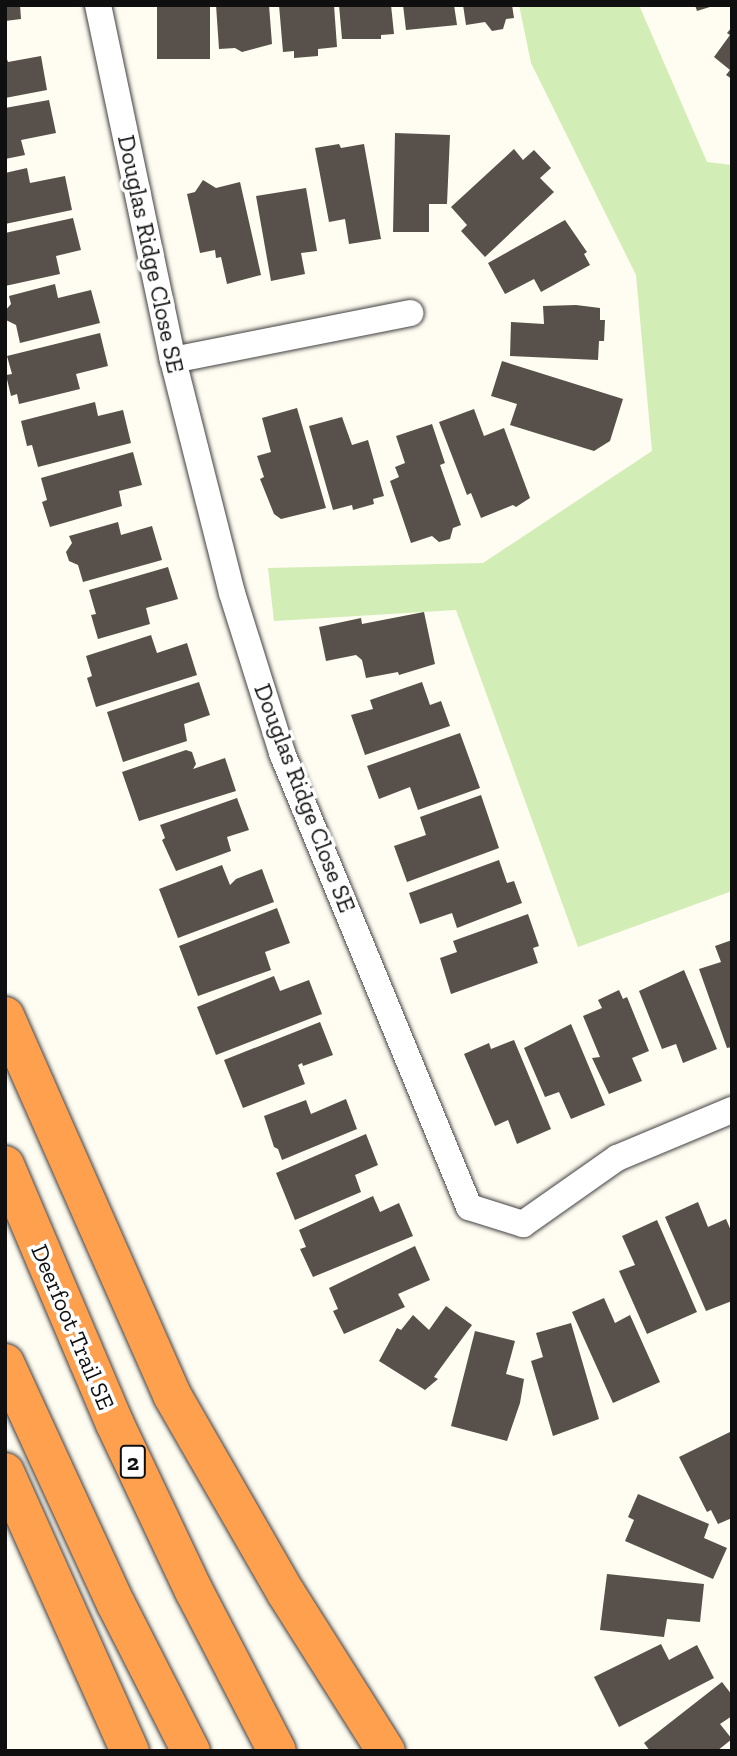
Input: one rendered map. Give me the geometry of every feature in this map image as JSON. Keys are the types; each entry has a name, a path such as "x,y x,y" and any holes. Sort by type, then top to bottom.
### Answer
{"highway":[{"path":"5,1016 172,1395 286,1593 386,1751"},
{"name":"Deerfoot Trail SE","path":"5,1165 115,1424 194,1591 277,1751"},
{"path":"5,1363 116,1604 191,1751"},
{"path":"5,1472 130,1751"}],"street":[{"name":"Douglas Ridge Close SE","path":"98,5 173,360 232,593 282,753 469,1207 523,1224 617,1158 732,1110"},
{"path":"173,360 410,313"}],"green space":[{"path":"519,5 639,5 707,162 732,165 732,891 578,947 456,610 274,621 268,568 483,563 652,451 636,275 531,63"}],"building":[{"path":"5,5 20,5 21,19 5,21"},
{"path":"157,5 210,5 210,59 157,59"},
{"path":"216,5 269,5 272,44 242,52 235,48 219,49"},
{"path":"279,5 334,5 337,47 318,49 318,56 294,58 294,51 283,52"},
{"path":"339,5 391,5 394,34 381,35 381,39 342,39"},
{"path":"403,5 454,5 457,25 406,30"},
{"path":"463,5 512,5 514,18 506,19 503,29 492,31 485,22 466,25"},
{"path":"695,5 712,5 713,6 697,11"},
{"path":"732,27 732,79 726,75 730,70 714,57 730,35 727,33"},
{"path":"5,54 8,62 41,56 47,90 5,98"},
{"path":"49,100 56,133 21,140 25,155 5,159 5,108"},
{"path":"395,133 450,135 447,204 429,204 429,232 393,232"},
{"path":"339,144 341,148 364,144 381,239 349,244 345,219 329,222 315,148"},
{"path":"514,149 523,160 534,150 551,168 540,178 554,192 485,257 461,231 467,225 451,207"},
{"path":"27,168 30,183 65,176 72,210 5,224 5,173"},
{"path":"203,180 216,188 240,182 261,275 227,284 221,257 216,258 215,250 200,253 187,194 195,192"},
{"path":"306,188 317,251 301,253 305,274 271,281 256,196"},
{"path":"73,218 81,250 56,256 60,274 5,286 5,233"},
{"path":"565,220 587,252 584,254 590,265 541,292 534,279 505,294 488,263"},
{"path":"55,284 58,298 91,290 100,323 20,343 16,325 6,320 5,311 11,304 9,296"},
{"path":"576,305 600,308 600,320 605,320 604,341 599,341 598,360 510,356 511,322 544,324 543,306"},
{"path":"100,333 108,366 76,374 80,389 19,404 17,394 11,396 6,375 12,374 7,356"},
{"path":"502,361 623,399 610,441 594,451 510,425 517,404 491,396"},
{"path":"95,402 98,416 123,410 131,443 38,467 32,445 27,446 21,421"},
{"path":"297,408 326,508 281,519 274,514 260,479 264,477 257,456 271,452 262,418"},
{"path":"474,409 484,436 504,428 530,498 516,507 513,505 481,518 471,493 467,495 439,422"},
{"path":"342,417 352,445 368,440 384,496 373,499 374,504 353,510 352,505 333,510 309,426"},
{"path":"432,424 445,463 440,465 461,525 453,528 450,539 439,542 432,536 411,543 390,481 399,477 395,467 405,463 396,436"},
{"path":"133,452 142,485 119,491 122,506 50,527 42,502 47,500 41,478"},
{"path":"118,522 121,535 152,526 162,560 83,582 78,565 69,561 66,552 72,543 69,536"},
{"path":"168,567 178,599 146,608 150,624 98,639 91,615 96,614 89,590"},
{"path":"424,612 435,664 399,675 398,672 366,678 362,660 356,655 326,661 319,627 361,618 362,624"},
{"path":"151,635 157,653 187,643 197,675 96,707 87,678 92,676 86,656"},
{"path":"199,682 210,715 184,724 187,741 123,762 107,712"},
{"path":"422,682 430,705 441,701 450,726 365,755 351,715 373,709 370,700"},
{"path":"460,733 480,788 418,810 410,787 379,799 367,766"},
{"path":"186,750 192,752 196,764 193,769 225,758 236,791 139,821 122,772"},
{"path":"481,795 499,848 407,882 394,846 426,835 420,817"},
{"path":"237,798 249,830 227,837 231,851 176,871 162,840 165,838 160,825"},
{"path":"499,860 507,883 514,881 522,903 457,928 452,913 420,924 409,893"},
{"path":"222,865 230,885 236,879 262,869 274,902 178,938 159,889"},
{"path":"277,908 290,943 265,952 271,970 198,996 179,946"},
{"path":"528,914 539,946 533,948 538,963 451,994 440,958 457,952 453,941"},
{"path":"732,940 732,1047 727,1048 699,969 721,962 715,946"},
{"path":"684,970 717,1049 683,1063 676,1044 662,1049 639,991"},
{"path":"274,976 280,991 309,980 322,1014 216,1055 197,1007"},
{"path":"619,990 623,999 627,997 649,1051 632,1058 642,1081 609,1094 592,1058 600,1057 583,1016 602,1008 598,1000"},
{"path":"320,1022 333,1055 303,1066 302,1063 298,1065 305,1084 243,1108 224,1060"},
{"path":"571,1024 605,1105 571,1119 559,1092 545,1097 524,1048"},
{"path":"514,1040 551,1129 517,1144 508,1120 495,1126 464,1054 489,1043 491,1049"},
{"path":"346,1099 357,1129 282,1160 278,1149 274,1147 264,1116 306,1100 311,1114"},
{"path":"366,1134 378,1165 355,1175 361,1192 295,1220 276,1173"},
{"path":"373,1196 380,1212 399,1203 413,1236 313,1277 300,1249 306,1247 299,1230"},
{"path":"698,1202 708,1227 726,1219 732,1233 732,1301 706,1311 665,1217"},
{"path":"657,1220 697,1312 647,1334 619,1271 635,1265 622,1236"},
{"path":"415,1246 430,1280 398,1294 405,1307 344,1334 333,1311 338,1309 329,1288"},
{"path":"604,1298 615,1323 630,1315 660,1382 613,1403 572,1312"},
{"path":"446,1306 472,1325 434,1377 438,1379 425,1390 379,1361 397,1328 401,1330 413,1315 429,1330"},
{"path":"571,1323 599,1419 553,1436 531,1361 543,1357 536,1333"},
{"path":"475,1331 515,1341 506,1374 524,1379 520,1403 507,1441 451,1426"},
{"path":"732,1431 732,1518 718,1524 711,1510 707,1512 679,1457"},
{"path":"638,1494 709,1524 704,1538 727,1548 713,1579 625,1541 634,1520 628,1517"},
{"path":"607,1574 704,1584 700,1622 667,1619 664,1637 600,1630"},
{"path":"661,1644 669,1660 697,1645 714,1678 619,1727 594,1677"},
{"path":"722,1682 732,1695 732,1716 720,1724 732,1739 717,1751 650,1751 644,1743"}]}
